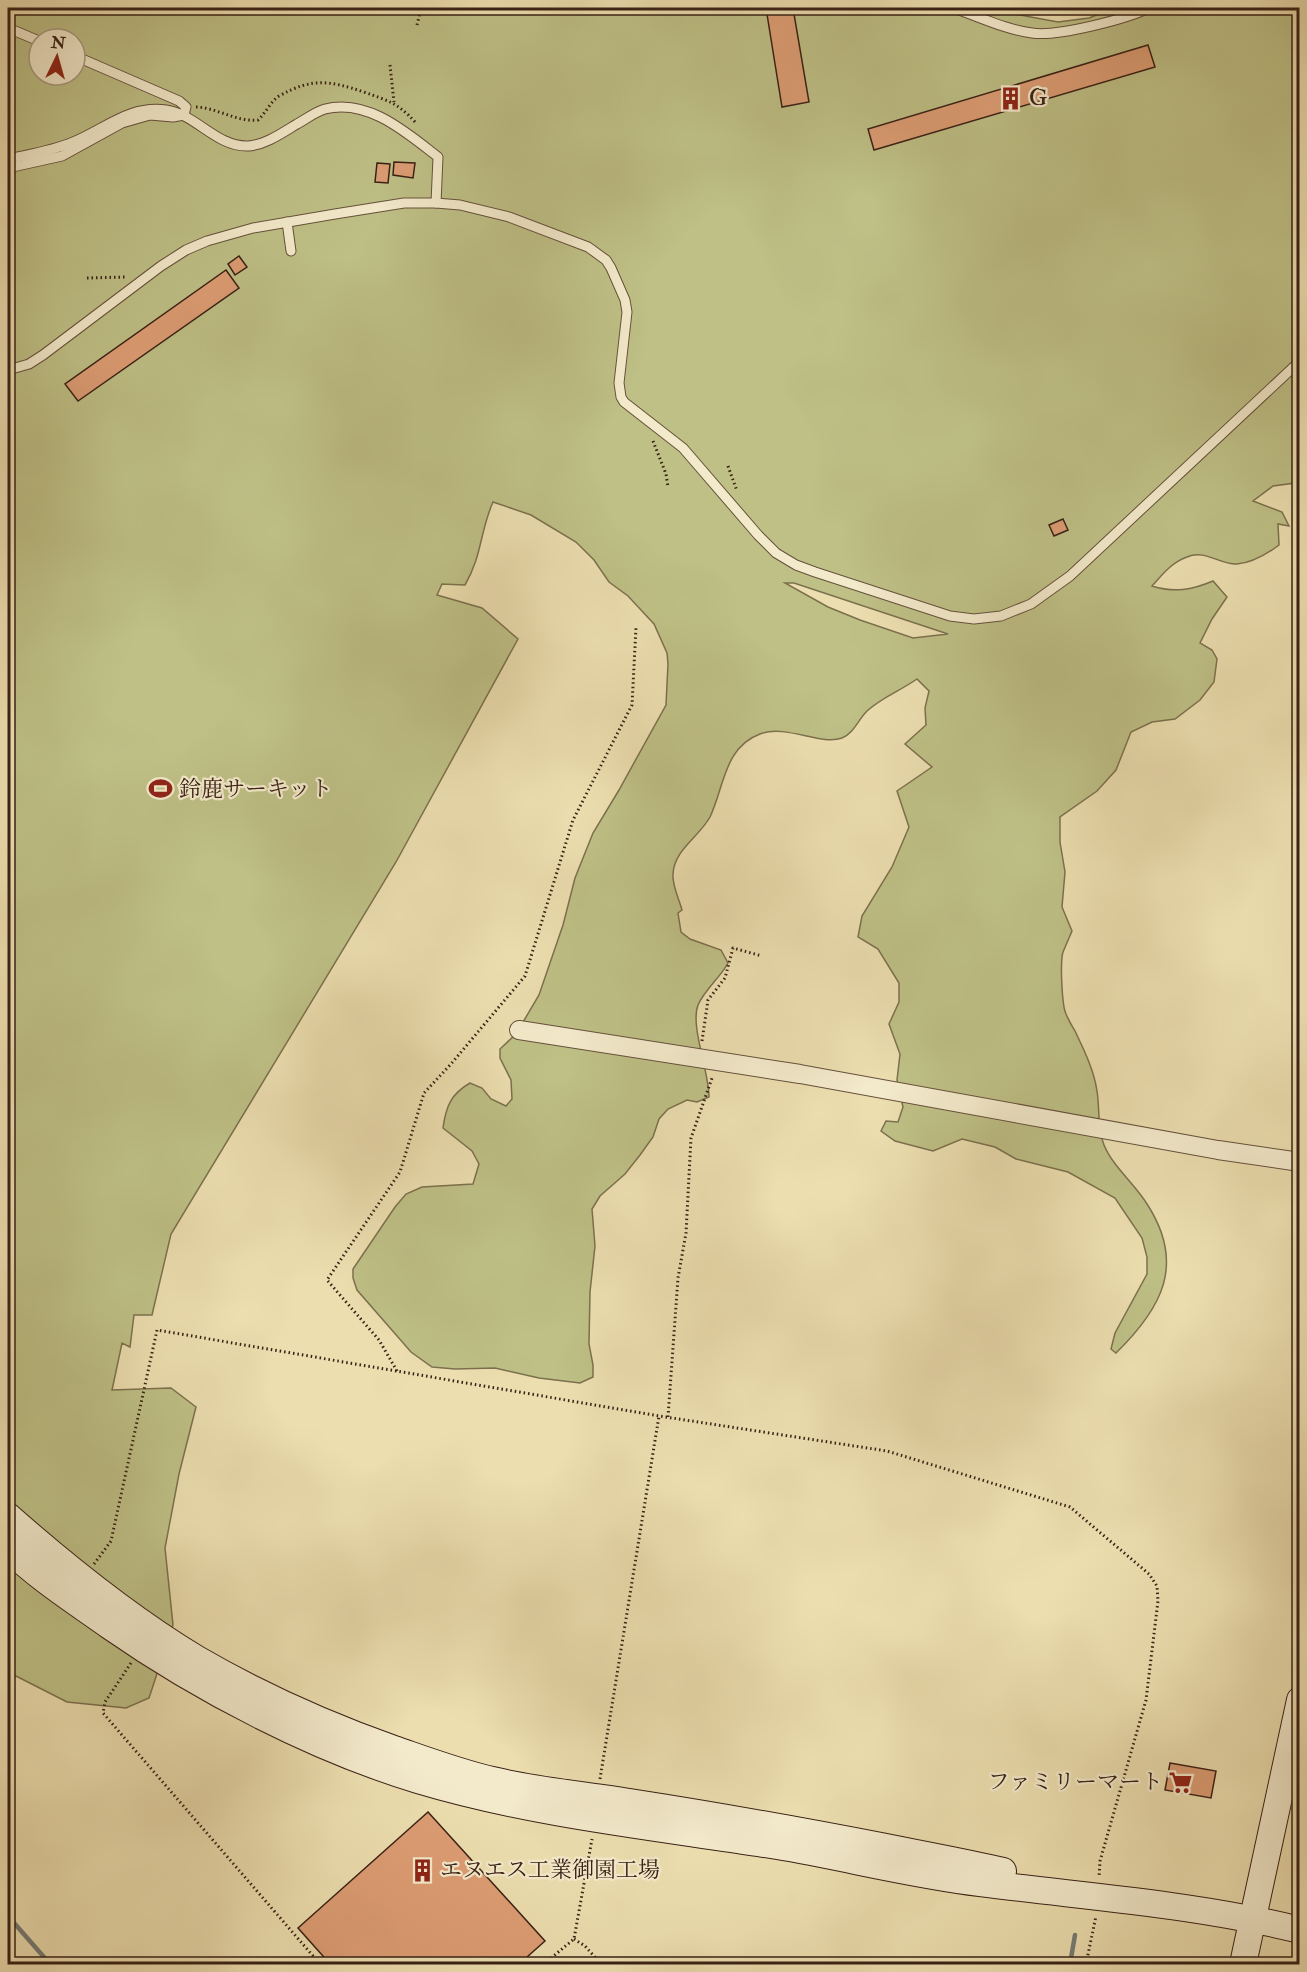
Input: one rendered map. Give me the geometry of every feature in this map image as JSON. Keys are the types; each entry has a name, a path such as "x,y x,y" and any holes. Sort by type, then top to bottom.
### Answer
{"street":[{"path":"519,1030 800,1074 1218,1150 1299,1162"},
{"path":"8,1516 82,1579 153,1630 253,1689 311,1717 428,1761 491,1780 559,1793 596,1808"},
{"path":"41,1545 12,1562 141,1648 240,1704 358,1759 417,1780 481,1797 774,1825 979,1865 1098,1896 1253,1919 1299,1930"},
{"path":"1243,1965 1299,1701"}],"lane":[{"path":"953,8 1034,34 1055,33 1135,15 1149,8"},
{"path":"8,27 27,36"},
{"path":"87,61 179,101 186,107 184,115"},
{"path":"8,159 51,150 74,142 127,114 138,111 168,110 184,115 227,142 238,146 249,146 270,140 323,110 344,108 365,111 402,130 438,157 436,203"},
{"path":"8,168 62,156 123,123 150,115 173,117 184,115"},
{"path":"8,368 29,364 43,355 161,266 186,250 233,233 404,203 460,205 509,217 588,247 598,253 611,268 626,306 621,397 624,402 683,448 758,536 776,553 796,565 815,572 950,616 974,619 1001,616 1031,604 1050,592 1070,576 1299,361"},
{"path":"287,222 291,251"}],"path":[{"path":"417,25 421,8"},
{"path":"390,65 394,102"},
{"path":"8,368 10,305"},
{"path":"656,446 668,487"},
{"path":"398,1371 379,1340 327,1280 400,1172 424,1093 452,1064 525,976 573,820 632,705 636,627"},
{"path":"668,1417 678,1278 686,1233 691,1138 712,1078 701,1059 703,1026 708,1000 725,978 732,948 762,956"},
{"path":"82,1579 111,1541 157,1330 659,1416 887,1451 1070,1507 1149,1574 1157,1586 1158,1593 1147,1694 1100,1861 1094,1929 1086,1965"},
{"path":"544,1965 574,1939 659,1416"},
{"path":"141,1648 105,1702 103,1713 320,1965"},
{"path":"574,1939 585,1946 601,1965"}],"green space":[{"name":"鈴鹿サーキット","path":"8,8 982,8 1058,22 1089,18 1114,8 1299,8 1300,450 1293,453 1298,466 1295,483 1273,486 1253,501 1282,512 1289,526 1278,524 1279,545 1254,560 1231,564 1206,556 1194,555 1172,565 1152,586 1183,590 1213,581 1227,597 1200,643 1212,650 1217,659 1214,682 1200,700 1175,719 1152,722 1131,732 1116,770 1097,791 1060,817 1060,842 1065,872 1062,907 1072,931 1062,957 1065,1010 1094,1075 1100,1132 1104,1145 1113,1161 1147,1204 1159,1226 1165,1246 1166,1266 1163,1284 1146,1319 1116,1353 1111,1349 1115,1333 1147,1274 1147,1257 1142,1238 1115,1198 1068,1172 1016,1159 995,1147 962,1139 933,1151 895,1141 881,1131 886,1121 898,1122 903,1107 897,1080 900,1054 889,1024 899,1002 899,983 878,949 858,937 862,916 892,867 909,827 897,791 932,767 905,744 926,725 925,708 929,691 917,679 873,706 850,733 842,738 834,740 770,732 748,740 732,758 710,817 682,851 674,865 673,878 682,910 678,913 681,932 690,939 721,950 728,963 701,999 696,1014 709,1097 697,1102 687,1100 668,1109 659,1119 653,1137 640,1155 625,1174 600,1196 592,1209 595,1246 590,1292 589,1344 593,1377 580,1383 539,1378 495,1368 432,1367 411,1352 357,1290 353,1269 406,1194 422,1187 473,1184 479,1164 472,1151 443,1128 450,1101 470,1083 482,1088 491,1099 506,1106 512,1099 511,1080 500,1058 500,1049 516,1034 539,995 563,925 575,878 593,833 666,705 667,653 654,624 628,596 609,582 594,560 576,542 531,515 493,502 475,564 465,585 442,584 437,595 482,608 518,639 396,862 171,1234 152,1315 134,1315 130,1347 122,1343 112,1390 171,1388 196,1407 179,1474 165,1548 173,1625 149,1698 126,1708 67,1702 8,1672","holes":["785,583 794,583 948,634 913,638 828,607"]}],"building":[{"path":"766,8 793,8 809,102 782,107"},
{"name":"G","path":"1148,45 1155,67 874,150 868,129"},
{"path":"394,162 415,163 413,178 393,175"},
{"path":"377,163 390,164 388,183 375,182"},
{"path":"239,256 247,267 235,275 228,264"},
{"path":"226,270 239,288 78,401 65,384"},
{"path":"1063,519 1068,530 1054,536 1049,525"},
{"path":"1170,1763 1216,1771 1211,1798 1165,1790"},
{"name":"エヌエス工業御園工場","path":"428,1812 545,1941 518,1965 331,1965 298,1928"}],"waterway":[{"path":"8,1916 50,1964"},
{"path":"1070,1964 1075,1935"}],"place":[{"name":"G","path":"1011,98"},
{"name":"鈴鹿サーキット","path":"161,789"},
{"name":"ファミリーマート","path":"1181,1782"},
{"name":"エヌエス工業御園工場","path":"422,1870"}]}
